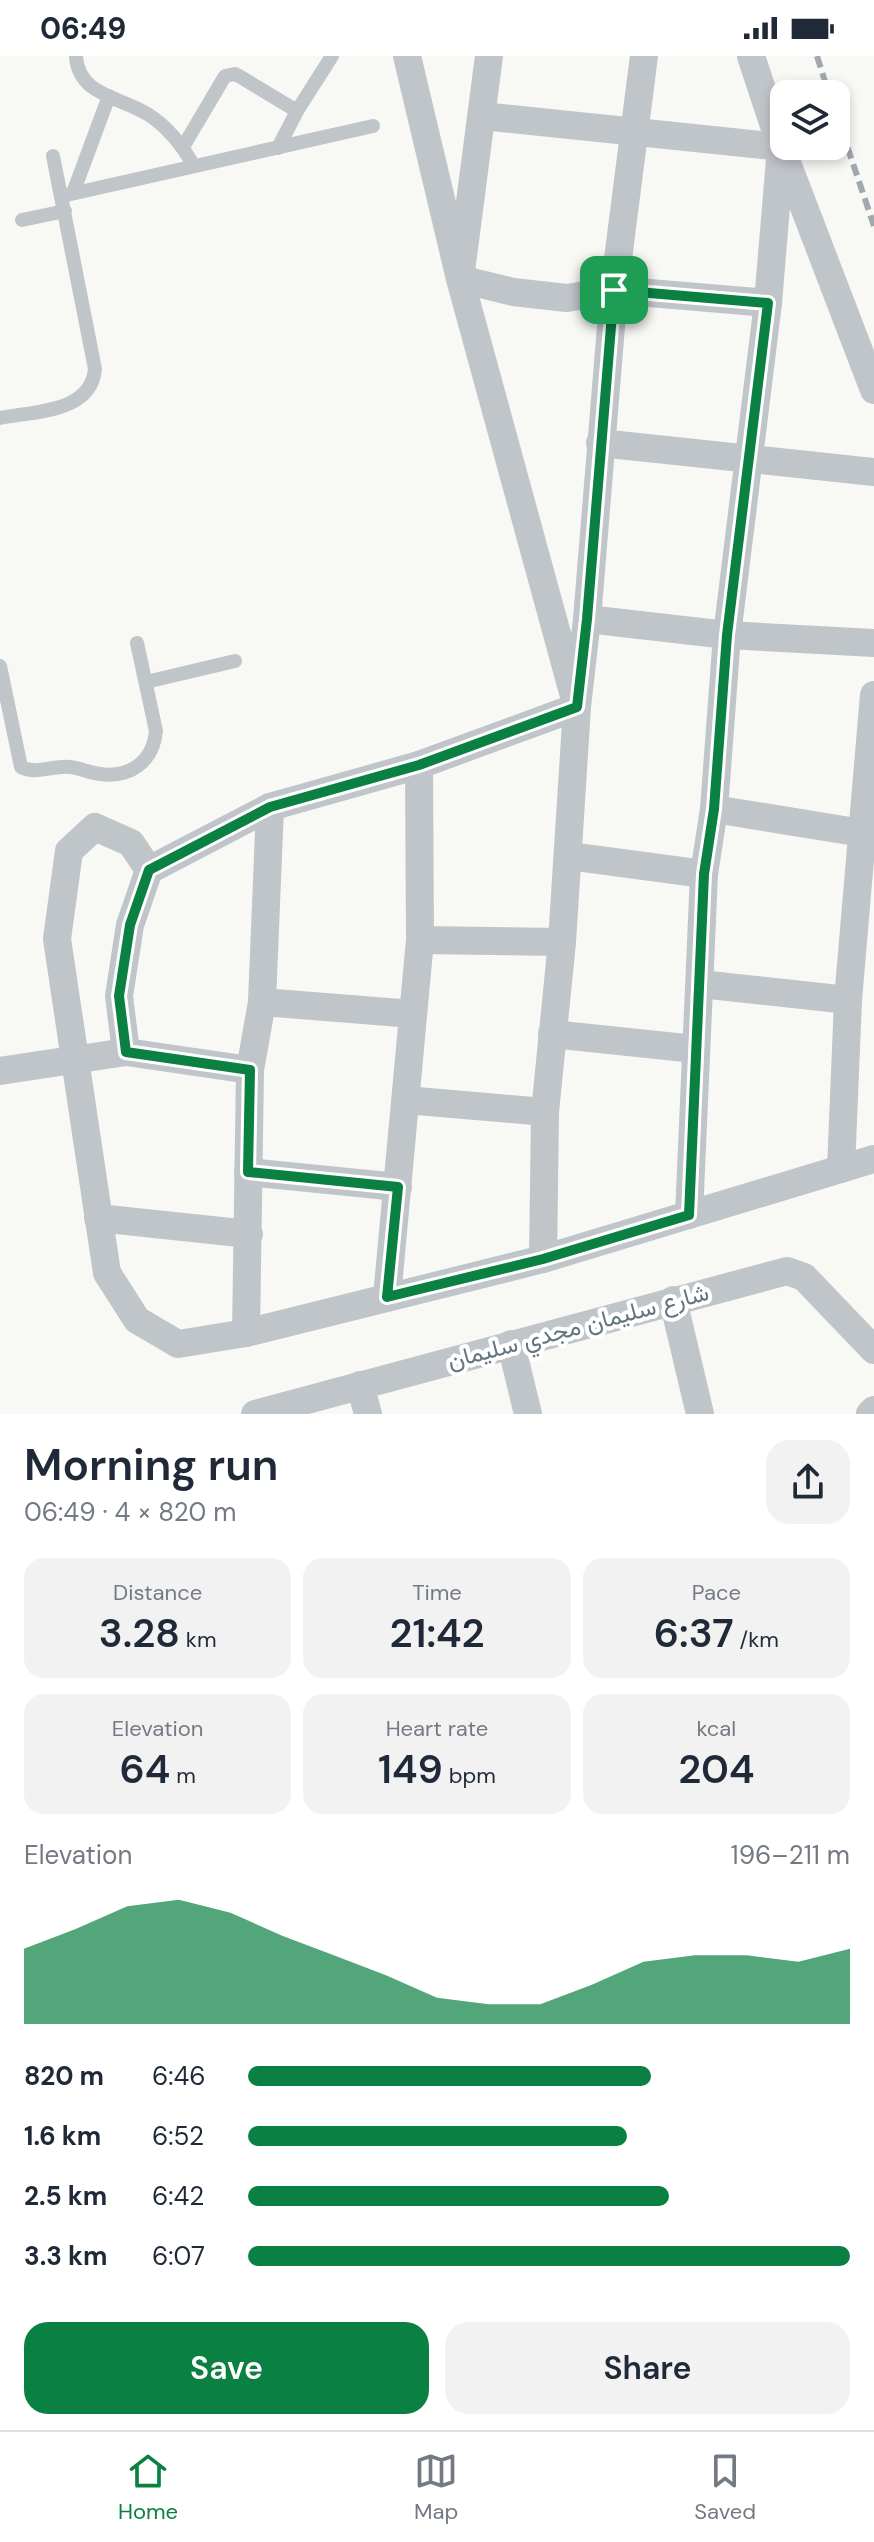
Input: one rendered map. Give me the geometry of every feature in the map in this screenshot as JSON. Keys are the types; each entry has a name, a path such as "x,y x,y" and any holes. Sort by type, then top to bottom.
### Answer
{"street":[{"path":"407,56 460,279 577,707"},
{"path":"460,279 489,56"},
{"path":"543,1259 545,1112 569,856 577,707 614,290 644,56"},
{"path":"751,56 770,114"},
{"path":"483,116 770,146"},
{"path":"689,1215 704,874 714,809 727,635 768,303 780,160"},
{"path":"786,160 874,390"},
{"path":"460,279 513,292 567,298 614,290 768,303"},
{"path":"600,443 874,472"},
{"path":"587,619 727,635 874,643"},
{"path":"841,1169 848,1000 864,914 862,833 874,695"},
{"path":"126,1052 119,996 130,925 149,870 270,807 419,765 577,707"},
{"path":"387,1297 420,940 419,765"},
{"path":"246,1333 250,1070 262,1002 270,807"},
{"path":"714,809 862,833"},
{"path":"149,870 131,843 95,827 69,851 57,939 107,1273 137,1320 178,1344 246,1333 543,1259 874,1159"},
{"path":"569,856 704,874"},
{"path":"420,940 562,942"},
{"path":"700,984 848,1000"},
{"path":"262,1002 413,1014"},
{"path":"552,1034 695,1049"},
{"path":"0,1071 126,1052 250,1070"},
{"path":"406,1100 545,1112"},
{"path":"248,1172 398,1187"},
{"path":"98,1218 249,1234"},
{"name":"شارع سليمان مجدي سليمان","path":"255,1414 781,1271 804,1277 874,1350"},
{"path":"673,1300 700,1414"},
{"path":"511,1344 528,1414"},
{"path":"360,1385 368,1414"}],"lane":[{"path":"76,56 80,73 87,84 97,92 149,114 168,129 194,166"},
{"path":"278,148 332,56"},
{"path":"183,147 230,74 239,76 297,111"},
{"path":"67,200 109,96"},
{"path":"22,220 67,200 194,166 373,126"},
{"path":"0,418 68,405 80,399 94,380 95,369 67,200 53,156"},
{"path":"0,666 7,735 19,763 29,771 70,767 109,775 134,769 144,763 155,743 156,731 137,643"},
{"path":"146,682 235,661"}],"railway":[{"path":"817,56 825,80"},
{"path":"850,155 874,226"}],"route":[{"path":"614,290 768,303 727,635 714,809 704,874 689,1215 543,1259 387,1297 398,1187 248,1172 250,1070 126,1052 119,996 130,925 149,870 270,807 419,765 577,707 614,290"}]}
